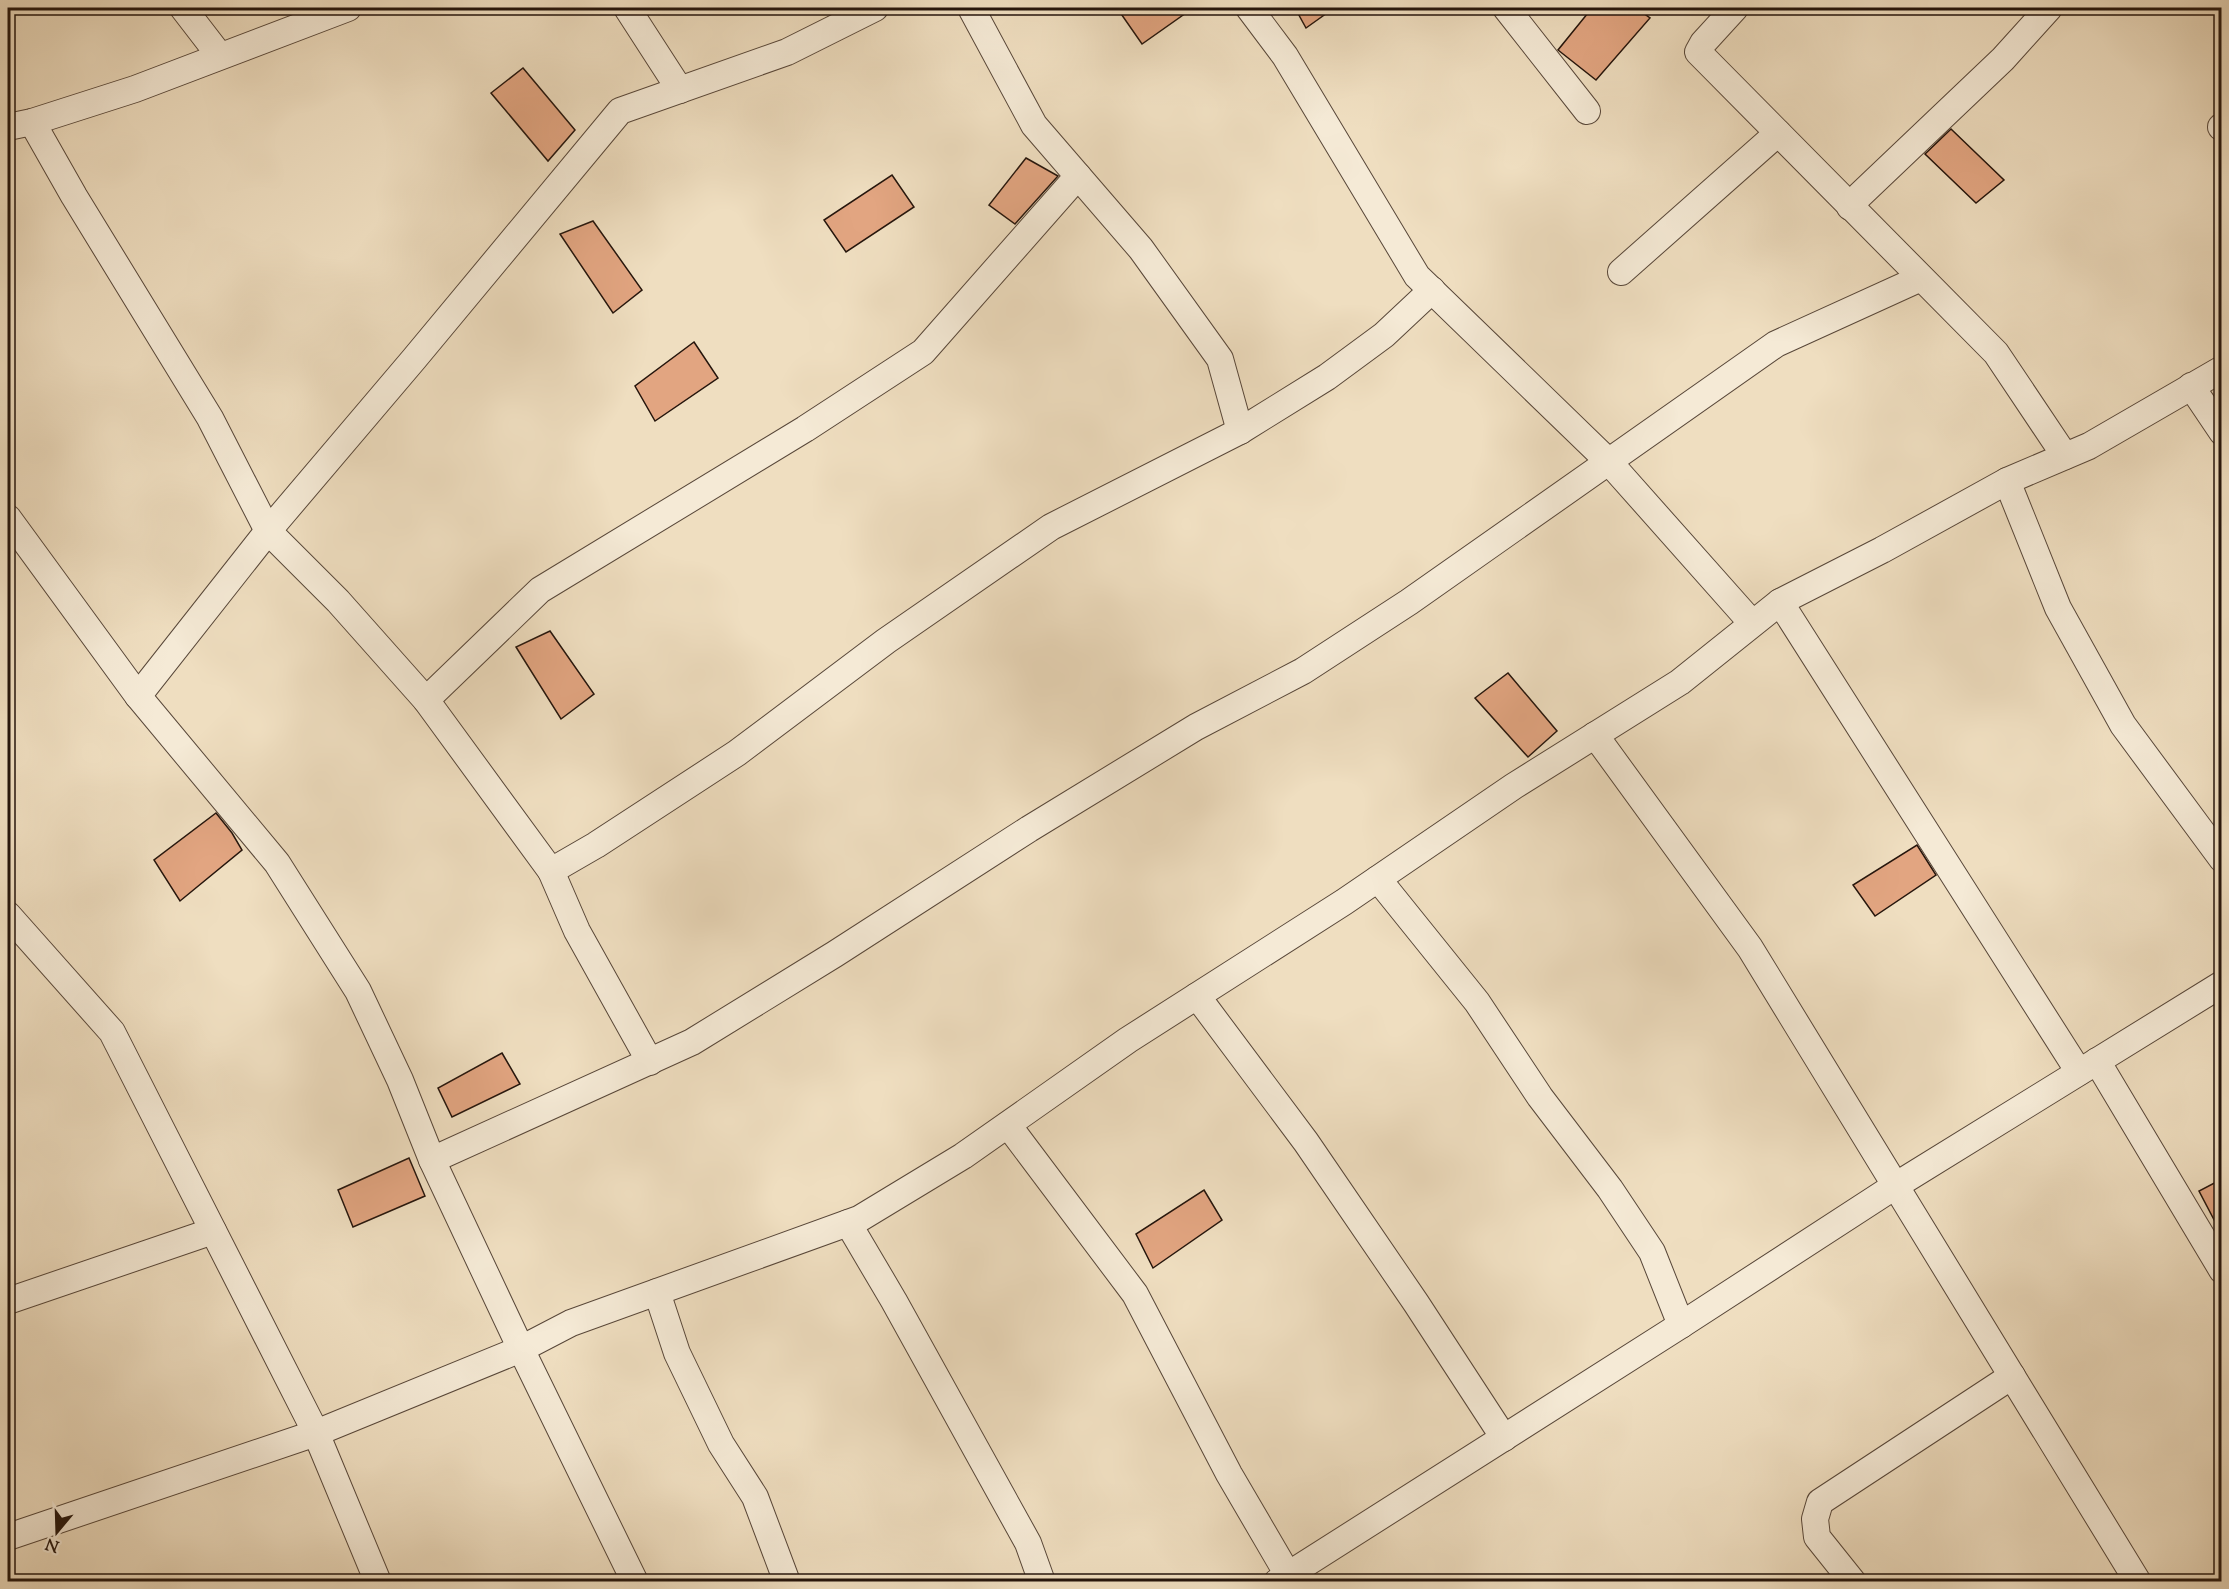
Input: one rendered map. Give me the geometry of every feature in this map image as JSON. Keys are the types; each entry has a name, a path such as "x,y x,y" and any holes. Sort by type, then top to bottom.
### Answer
{"street":[{"path":"183,8 220,56"},
{"path":"8,127 32,122 135,89 348,8"},
{"path":"627,8 680,90"},
{"path":"138,696 268,531 620,111 786,52 875,8"},
{"path":"971,8 1034,124 1141,249 1220,359 1240,431"},
{"path":"1249,8 1285,56 1417,276 1609,462 1752,623"},
{"path":"1506,8 1587,111"},
{"path":"1735,8 1703,43 1698,52 1996,353 2065,456"},
{"path":"1850,207 2003,59 2049,8"},
{"path":"32,122 74,196 210,418 268,531 338,601 426,700 550,872 577,931 650,1062"},
{"path":"1621,272 1778,133"},
{"path":"426,700 540,590 805,429 923,352 1078,176"},
{"path":"432,1160 692,1042 836,954 1029,829 1196,727 1303,671 1409,602 1776,344 1921,278"},
{"path":"550,872 596,845 737,753 886,641 1051,527 1240,431 1327,377 1384,335 1432,290"},
{"path":"8,1538 316,1433 521,1349 572,1323 859,1219 963,1156 1128,1040 1378,879 1514,786 1680,682 1780,602 1882,550 2007,481 2089,446 2222,369"},
{"path":"2191,386 2222,432"},
{"path":"2007,481 2058,608 2123,725 2222,859"},
{"path":"8,518 138,696 277,863 358,991 400,1080 432,1160 521,1349 635,1581"},
{"path":"1780,602 2222,1270"},
{"path":"1595,735 1750,948 2138,1581"},
{"path":"1378,879 1477,1002 1540,1097 1622,1207 1652,1252 1681,1325"},
{"path":"8,915 112,1032 316,1433 378,1581"},
{"path":"1008,1125 1135,1294 1283,1578 1895,1186 2222,984"},
{"path":"1197,996 1306,1142 1416,1303 1504,1438"},
{"path":"848,1223 894,1301 1028,1543 1042,1581"},
{"path":"8,1301 213,1231"},
{"path":"657,1292 677,1353 721,1444 755,1497 787,1581"},
{"path":"1853,1581 1817,1537 1815,1519 1820,1502 2012,1376"}],"building":[{"path":"1117,8 1193,8 1142,44"},
{"path":"1295,8 1334,8 1306,28"},
{"path":"1592,8 1636,8 1650,18 1596,80 1558,50"},
{"path":"523,68 575,130 548,161 491,93"},
{"path":"1951,129 2004,180 1976,203 1925,154"},
{"path":"1026,158 1058,176 1015,224 989,205"},
{"path":"892,175 914,207 846,252 824,220"},
{"path":"593,221 642,290 613,313 560,234"},
{"path":"694,342 718,378 655,421 635,386"},
{"path":"550,631 594,694 561,719 516,647"},
{"path":"1508,673 1557,731 1528,757 1475,698"},
{"path":"216,813 242,850 180,901 154,860"},
{"path":"1917,845 1936,875 1875,916 1853,885"},
{"path":"502,1053 520,1084 452,1117 438,1088"},
{"path":"409,1158 425,1196 353,1227 338,1190"},
{"path":"2222,1179 2222,1235 2199,1191"},
{"path":"1204,1190 1222,1220 1153,1268 1136,1234"}]}
